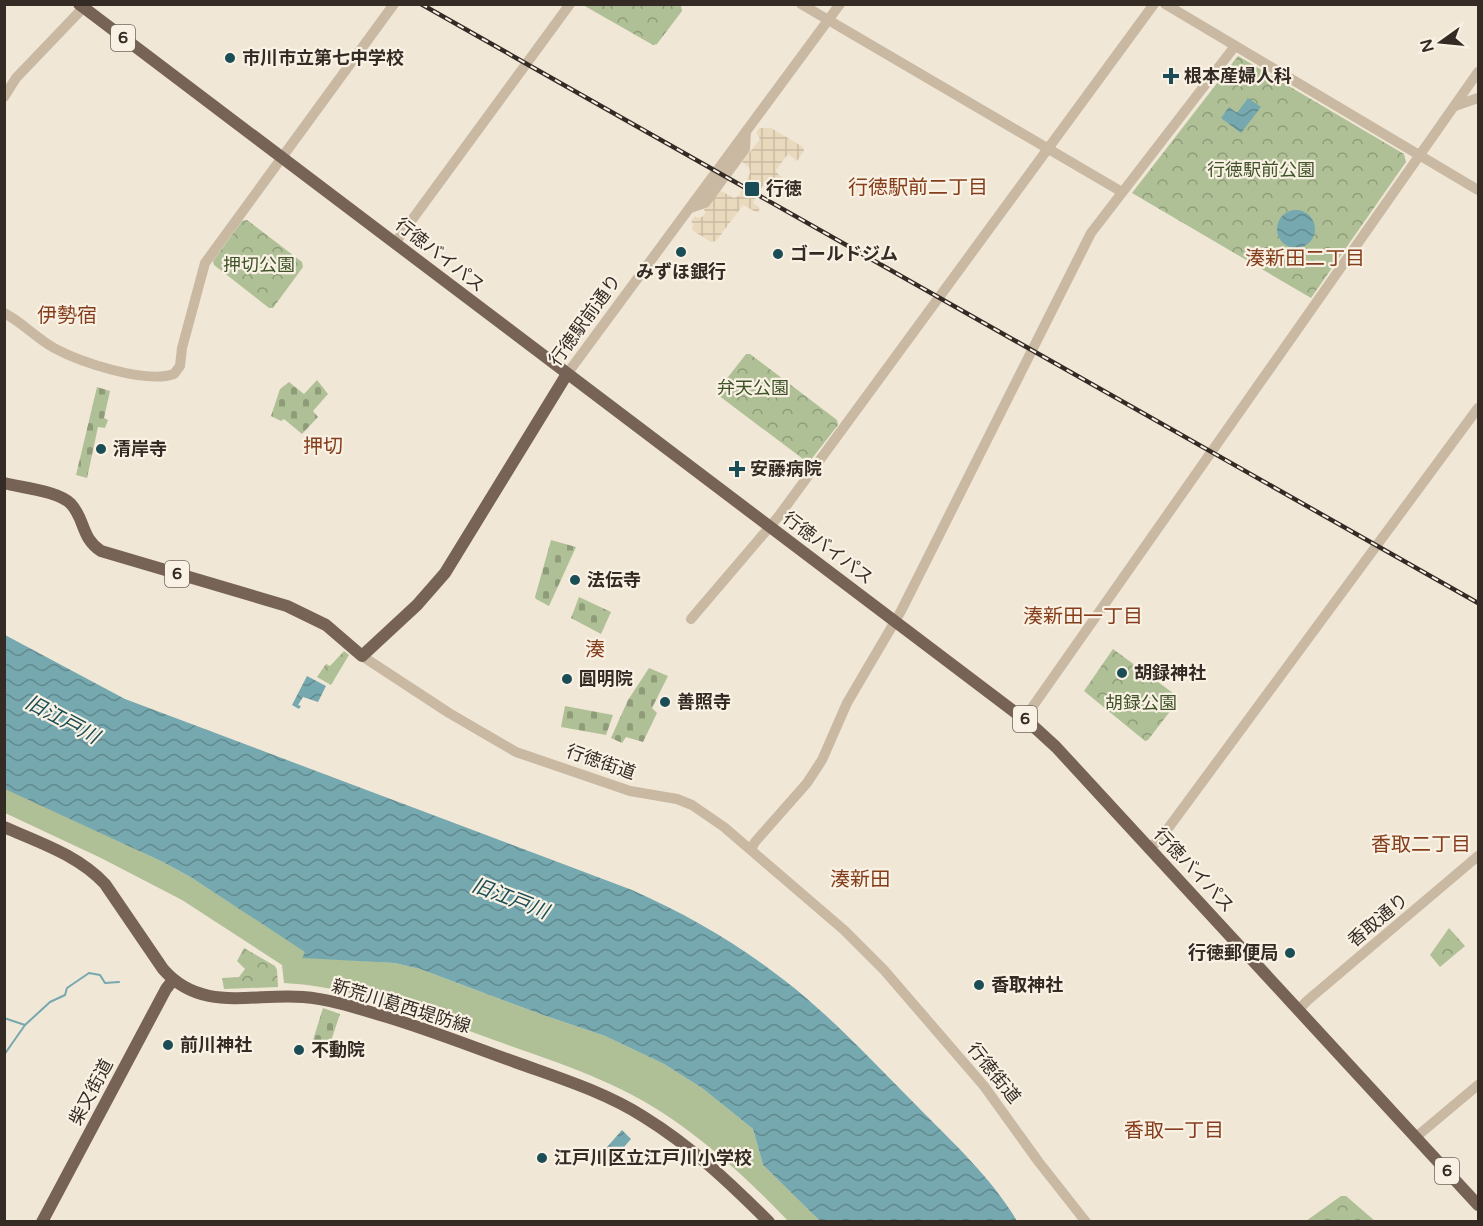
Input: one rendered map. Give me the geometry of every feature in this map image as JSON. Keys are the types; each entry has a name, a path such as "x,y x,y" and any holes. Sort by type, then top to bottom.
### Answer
{"main road":[{"name":"行徳バイパス","path":"81,6 1024,719 1056,747 1479,1205"},
{"name":"行徳駅前通り","path":"362,656 417,605 445,573 567,374"},
{"name":"行徳街道","path":"4,483 55,495 68,501 76,510 89,541 101,551 287,606 326,625 362,656"},
{"name":"新荒川葛西堤防線","path":"4,827 69,856 94,872 105,884 157,960 174,980 193,992 216,998 305,997 345,1005 430,1031 599,1093 670,1134 707,1163 769,1221"},
{"name":"柴又街道","path":"42,1221 166,989 174,980"}],"street":[{"path":"4,314 54,348 102,368 151,375 174,374 180,366 182,348 205,263 394,4"},
{"path":"395,243 570,4"},
{"path":"801,4 1122,192"},
{"path":"828,21 840,4"},
{"path":"691,619 769,527 1154,4"},
{"path":"1165,4 1479,190"},
{"path":"4,96 16,78 81,6"},
{"name":"行徳駅前通り","path":"567,374 690,208 705,203 745,149 746,132 828,21"},
{"path":"751,849 816,772 847,703 901,611 1091,233 1235,46"},
{"path":"1024,719 1419,154 1479,72"},
{"path":"1455,106 1479,98"},
{"path":"1148,847 1158,842 1479,408"},
{"name":"行徳街道","path":"362,656 449,713 516,752 630,792 670,797 685,802 714,819 844,930 884,970 984,1086 1038,1161 1086,1221"},
{"name":"香取通り","path":"1299,1009 1479,856"},
{"path":"1416,1137 1479,1085"}],"green space":[{"path":"583,5 679,5 682,11 657,44 653,45"},
{"name":"行徳駅前公園","path":"1238,56 1404,154 1406,162 1311,298 1132,193"},
{"name":"押切公園","path":"247,220 302,262 303,267 273,308 269,308 214,265 213,261 242,221"},
{"name":"弁天公園","path":"746,354 750,354 837,420 838,425 810,461 807,462 718,395 718,390"},
{"path":"317,380 328,394 313,411 318,417 302,434 284,419 281,421 271,416 280,389 289,382 304,394"},
{"path":"97,387 110,391 104,418 108,420 105,428 98,427 87,478 76,475"},
{"path":"551,540 576,547 549,606 535,597"},
{"path":"579,597 611,612 601,634 571,618"},
{"name":"胡録公園","path":"1113,649 1177,696 1178,701 1148,740 1145,741 1084,691"},
{"path":"344,651 349,655 331,685 317,677 326,664 330,666"},
{"path":"649,668 668,676 652,708 657,713 643,742 626,737 622,743 611,738 628,700"},
{"path":"565,706 613,715 606,735 561,727"},
{"path":"5,788 163,862 192,878 306,952 303,957 395,963 420,969 605,1036 664,1064 702,1088 753,1129 763,1165 820,1221 788,1221 746,1179 701,1140 649,1104 606,1082 539,1056 365,996 284,983 282,965 182,900 101,858 5,813"},
{"path":"1449,928 1465,946 1440,967 1430,955"},
{"path":"244,948 275,966 278,987 224,989 222,978 239,977 245,969 237,961"},
{"path":"323,1008 340,1014 330,1044 313,1040"},
{"path":"1341,1196 1346,1196 1375,1221 1306,1221"}],"shaded area":[{"path":"759,128 771,128 803,147 804,151 797,161 788,154 776,170 784,179 781,184 774,179 771,185 765,182 753,203 760,208 758,213 743,205 716,241 711,242 692,230 693,223 691,222 695,216 702,217 706,212 704,210 719,190 734,198 739,196 750,173 749,167 742,162 760,139 756,133"}],"water":[{"path":"1248,98 1261,107 1241,133 1221,118 1229,107 1237,113"},
{"path":"1296,210 1309,216 1315,229 1309,242 1296,248 1283,242 1277,229 1283,216"},
{"name":"旧江戸川","path":"5,635 125,699 632,890 711,930 766,966 836,1024 970,1160 1007,1205 1017,1221 820,1221 763,1165 753,1129 702,1088 664,1064 605,1036 420,969 395,963 302,958 305,952 192,878 163,862 5,789"},
{"path":"307,676 326,686 318,702 303,697 298,705 301,706 299,709 292,705"},
{"path":"622,1130 631,1139 610,1163 600,1155"}],"waterway":[{"path":"4,1018 25,1025 50,1002 65,995 67,988 89,973 100,975 105,983 119,982"},
{"path":"4,1055 25,1025"}],"railway":[{"path":"421,4 1478,603"}],"place":[{"name":"市川市立第七中学校","path":"230,58"},
{"name":"根本産婦人科","path":"1171,76"},
{"name":"行徳","path":"752,189"},
{"name":"みずほ銀行","path":"681,252"},
{"name":"ゴールドジム","path":"778,254"},
{"name":"清岸寺","path":"101,449"},
{"name":"安藤病院","path":"737,469"},
{"name":"法伝寺","path":"575,580"},
{"name":"胡録神社","path":"1122,673"},
{"name":"圓明院","path":"567,679"},
{"name":"善照寺","path":"665,702"},
{"name":"行徳郵便局","path":"1290,953"},
{"name":"香取神社","path":"979,985"},
{"name":"前川神社","path":"168,1045"},
{"name":"不動院","path":"299,1050"},
{"name":"江戸川区立江戸川小学校","path":"542,1158"}],"district":[{"name":"行徳駅前二丁目","path":"918,188"},
{"name":"湊新田二丁目","path":"1305,259"},
{"name":"伊勢宿","path":"67,316"},
{"name":"押切","path":"323,447"},
{"name":"湊新田一丁目","path":"1083,617"},
{"name":"湊","path":"595,650"},
{"name":"香取二丁目","path":"1421,845"},
{"name":"湊新田","path":"860,880"},
{"name":"香取一丁目","path":"1174,1131"}]}
